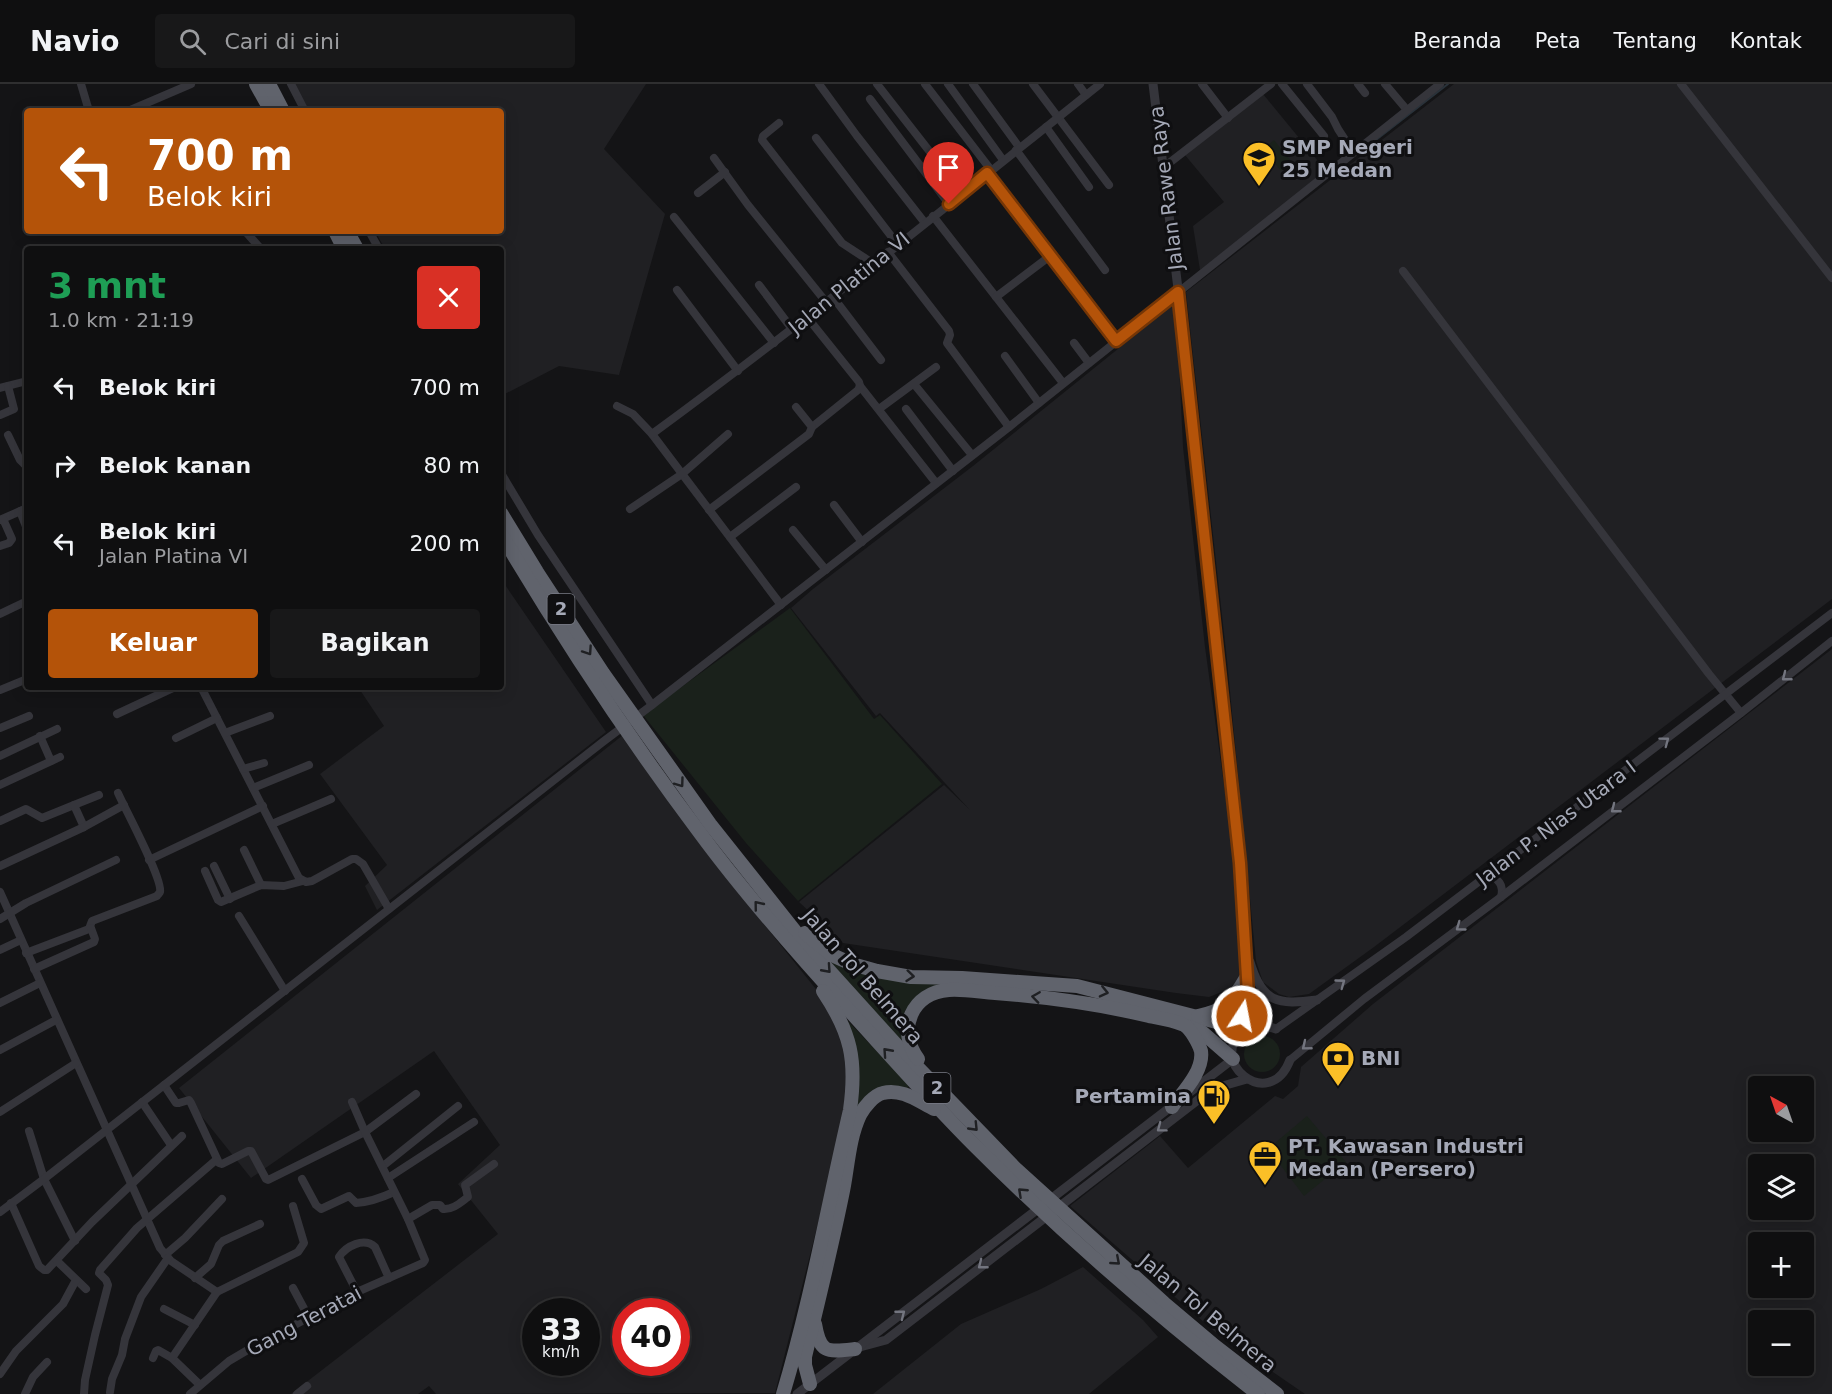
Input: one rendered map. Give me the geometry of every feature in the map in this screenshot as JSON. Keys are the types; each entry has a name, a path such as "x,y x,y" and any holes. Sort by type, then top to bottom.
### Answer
{"highway":[{"path":"256,84 269,108"},
{"path":"269,84 281,108"},
{"name":"Jalan Tol Belmera","path":"504,518 619,708"},
{"name":"Jalan Tol Belmera","path":"504,539 555,622 641,739 700,834 792,947 945,1106 1114,1259 1215,1346 1277,1394"},
{"name":"Jalan Tol Belmera","path":"641,739 806,945 1005,1176 1130,1289 1258,1394"},
{"path":"772,900 811,939 832,954 852,964 911,977 1077,986 1146,1003 1190,1022 1233,1059"},
{"path":"783,1394 798,1343 850,1110 854,1073 851,1050 842,1023 792,947"},
{"path":"1190,1022 1227,1005 1246,978"},
{"path":"945,1106 913,1053 907,1032 913,1010 920,1002 931,995 948,990 1025,996 1123,1010 1176,1022 1228,1025 1242,1032"},
{"path":"1172,1107 1195,1075 1201,1062 1201,1050 1190,1022"},
{"path":"810,1384 805,1357 843,1192 853,1137 861,1113 881,1093 890,1092 903,1093 945,1106"},
{"path":"814,1319 818,1341 823,1347 832,1351 855,1349"}],"street":[{"path":"81,84 88,108"},
{"path":"135,108 191,84"},
{"path":"291,84 303,108"},
{"path":"819,84 925,222"},
{"path":"877,84 962,193"},
{"path":"925,84 1050,256 1116,341"},
{"path":"948,84 1003,160"},
{"path":"973,84 1105,270"},
{"path":"1033,84 1109,185"},
{"path":"1078,84 1086,95"},
{"name":"Jalan Platina VI","path":"652,434 807,318 1100,84"},
{"name":"Jalan Rawe Raya","path":"1153,84 1179,298 1240,863 1246,951"},
{"path":"1203,84 1228,118"},
{"path":"1282,84 1324,136"},
{"path":"1307,84 1332,117 1353,152"},
{"path":"1358,84 1365,93"},
{"path":"1385,84 1407,110"},
{"path":"0,1212 826,570 1116,341 1179,298 1353,152 1440,84"},
{"path":"1682,84 1832,278"},
{"path":"1164,167 1228,118 1265,86"},
{"path":"870,99 949,204"},
{"path":"779,123 763,136 762,140 842,243 874,264"},
{"path":"1046,127 1089,187"},
{"path":"816,138 898,245"},
{"path":"714,158 748,205 881,360"},
{"path":"698,193 724,172"},
{"path":"933,216 1064,383"},
{"path":"674,217 774,343"},
{"path":"248,234 258,246"},
{"path":"888,252 949,331 947,343 1009,427"},
{"path":"996,297 1050,256"},
{"path":"1403,271 1741,713"},
{"path":"759,285 792,329"},
{"path":"677,290 738,371"},
{"path":"807,318 936,483"},
{"path":"1074,343 1089,363"},
{"path":"1005,356 1039,402"},
{"path":"879,409 936,367"},
{"path":"0,415 14,409 4,387 24,382"},
{"path":"914,384 972,455"},
{"path":"709,510 809,434 812,428 860,386"},
{"path":"617,406 633,414 652,434 781,605"},
{"path":"796,406 812,428"},
{"path":"906,409 952,471"},
{"path":"630,509 682,474 728,434"},
{"path":"8,435 24,464"},
{"path":"504,478 538,535 652,705"},
{"path":"730,537 796,487"},
{"path":"834,505 861,542"},
{"path":"0,546 11,542 12,539 1,519 24,509"},
{"path":"793,530 826,570"},
{"path":"0,614 24,602"},
{"name":"Jalan P. Nias Utara I","path":"1276,1029 1406,937 1832,613"},
{"name":"Jalan P. Nias Utara I","path":"1290,1059 1364,999 1501,897 1832,641"},
{"path":"0,690 24,680"},
{"path":"117,714 169,690"},
{"path":"203,690 299,878 303,881"},
{"path":"0,728 29,716"},
{"path":"225,733 270,716"},
{"path":"176,738 217,718"},
{"path":"0,756 57,729"},
{"path":"40,736 51,761"},
{"path":"0,784 60,757"},
{"path":"243,769 264,763"},
{"path":"254,788 309,765"},
{"path":"34,969 94,942 92,921 157,896 160,891 156,874 118,793"},
{"path":"0,821 26,809 42,818 99,795"},
{"path":"272,824 331,799"},
{"path":"74,805 84,827"},
{"path":"0,866 84,827 124,805"},
{"path":"149,860 262,806"},
{"path":"244,850 261,885"},
{"path":"205,871 221,902 261,885 284,886 312,881 356,859 363,864 389,909"},
{"path":"0,919 26,903 116,860"},
{"path":"214,866 230,899"},
{"path":"1486,875 1500,882 1503,890 1501,897"},
{"path":"0,892 160,1248 166,1256 217,1292"},
{"path":"239,916 285,990"},
{"path":"26,953 91,928"},
{"path":"0,950 21,940"},
{"path":"1246,951 1248,994 1242,1016 1242,1032 1234,1044 1235,1067 1247,1079 1264,1083 1281,1076 1290,1059"},
{"path":"1246,951 1254,976 1268,996 1279,1001 1293,1003 1317,1000"},
{"path":"0,1003 40,984"},
{"path":"0,1050 56,1020"},
{"path":"1242,1032 1259,1025 1276,1029"},
{"path":"797,1394 1233,1059"},
{"path":"0,1112 76,1063"},
{"path":"855,1349 886,1340 1207,1093 1247,1079"},
{"path":"164,1085 176,1102 189,1100 216,1160 222,1164 251,1151 266,1179 272,1180 365,1132 416,1094"},
{"path":"142,1102 171,1145"},
{"path":"352,1102 408,1220 432,1205 440,1205 446,1210 460,1203 468,1197 465,1185 494,1164"},
{"path":"383,1166 458,1106"},
{"path":"388,1178 474,1122"},
{"path":"29,1131 44,1179 75,1241"},
{"path":"11,1203 42,1269 47,1270 131,1184 182,1136"},
{"path":"84,1394 85,1380 108,1285 99,1274 100,1270 137,1228 216,1160"},
{"path":"302,1179 316,1205 321,1209 349,1196 358,1203 370,1202 394,1192"},
{"path":"110,1392 112,1379 141,1298 166,1256 222,1199"},
{"path":"172,1358 217,1292 298,1252 304,1243 293,1206"},
{"name":"Gang Teratai","path":"190,1394 229,1361 357,1292 423,1263 425,1260 408,1220"},
{"path":"195,1278 211,1264 223,1241 260,1224"},
{"path":"357,1292 339,1257 341,1253 358,1243 365,1242 375,1247 389,1278"},
{"path":"57,1261 86,1289"},
{"path":"0,1374 16,1351 63,1304 76,1280"},
{"path":"293,1288 309,1318"},
{"path":"164,1310 195,1325"},
{"path":"153,1358 158,1350 172,1358 200,1385"},
{"path":"25,1394 33,1377 47,1362"},
{"path":"297,1394 307,1386"}],"shaded area":[{"path":"294,84 646,84 604,149 665,214 619,375 559,366 504,394 504,246 383,246 377,234 504,234 504,108 307,108"},
{"path":"1454,84 1832,84 1832,599 1374,947 1309,994 1289,997 1279,994 1263,982 1256,961 1227,660 1186,292"},
{"name":"SMP Negeri 25 Medan","path":"1263,94 1327,172 1200,270 1193,226 1224,202 1185,155"},
{"path":"1274,140 1292,162 1281,171 1263,149"},
{"path":"1176,302 1183,447 1205,647 1249,967 1240,981 1209,997 843,943 799,902 944,785 970,810 880,713 876,716 791,608 973,466"},
{"path":"504,583 606,732 377,910 365,886 387,865 320,774 384,726 360,690 504,690"},
{"path":"790,608 874,719 880,715 942,784 798,901 746,843 643,715"},
{"path":"1832,649 1832,1394 1305,1394 1220,1336 1070,1206 1160,1136 1188,1168 1275,1096 1283,1099 1298,1086 1301,1067 1373,1004"},
{"path":"623,735 696,839 827,1003 845,1042 849,1101 775,1393 436,1394 429,1386 418,1394 291,1394 498,1234 458,1184 500,1145 434,1051 251,1178 179,1088"},
{"path":"822,954 884,976 949,986 907,1009 901,1024 905,1048"},
{"path":"844,1017 908,1084 908,1089 856,1111"},
{"path":"1262,1036 1274,1042 1280,1054 1274,1066 1262,1072 1250,1066 1244,1054 1250,1042"},
{"path":"1307,1116 1346,1162 1304,1196 1268,1149"},
{"path":"1083,1267 1143,1320 1158,1337 1089,1394 873,1394 961,1324 1041,1289"}],"waterway":[{"path":"1372,143 1448,84"}],"place":[{"name":"SMP Negeri 25 Medan","path":"1259,187"},
{"name":"BNI","path":"1338,1087"},
{"name":"Pertamina","path":"1214,1125"},
{"name":"PT. Kawasan Industri Medan (Persero)","path":"1265,1186"}],"route":[{"path":"949,204 987,173 1116,341 1178,292 1240,863 1248,994 1242,1016"}]}
